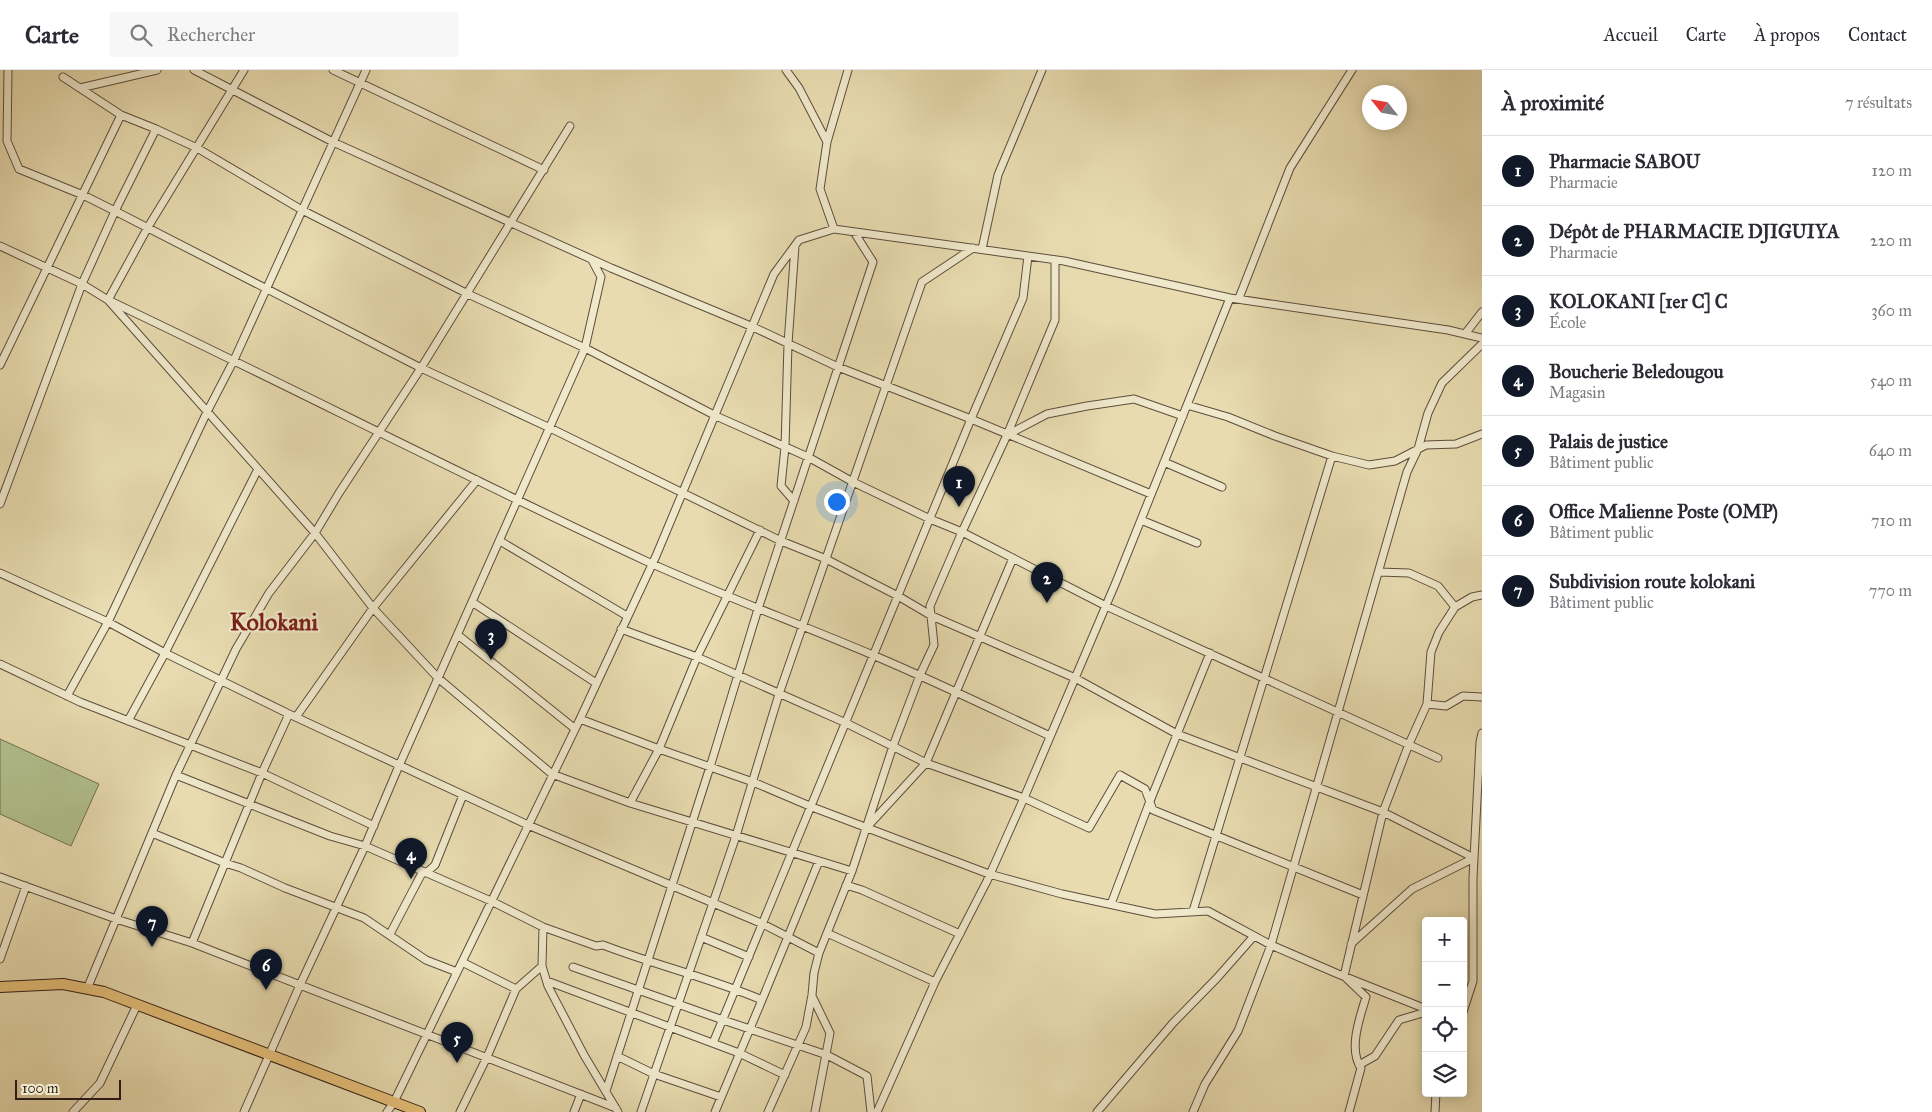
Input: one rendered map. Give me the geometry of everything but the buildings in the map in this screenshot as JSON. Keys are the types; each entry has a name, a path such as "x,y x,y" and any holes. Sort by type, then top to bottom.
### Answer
{"highway":[{"path":"0,987 63,984 104,992 420,1112"}],"street":[{"path":"8,70 7,141 19,169 84,195 421,368 550,428 780,541 826,559 898,596 932,616 1075,678 1177,734 1383,812 1478,858"},
{"path":"80,88 157,70"},
{"path":"194,70 333,142 591,259 753,328 838,367 971,419 1151,494"},
{"path":"108,300 148,227 244,70"},
{"path":"333,70 544,170"},
{"path":"67,696 108,622 207,412 234,360 366,70"},
{"path":"786,70 799,88 828,142"},
{"path":"834,229 820,189 828,142 848,70"},
{"path":"982,249 998,175 1042,70"},
{"path":"1239,298 1290,168 1352,70"},
{"path":"63,77 121,115 197,148 302,210 468,294 585,348 716,416 785,446 853,482 930,519 962,532 1106,606 1438,758"},
{"path":"0,365 84,195 121,115"},
{"path":"88,989 176,774 220,681 268,593 315,533 338,493 468,294 570,126"},
{"path":"0,504 82,284 115,211 156,129"},
{"path":"387,1112 394,1102 580,718 652,564 716,416 774,274 799,240 834,229 982,249 1055,260 1230,298 1448,330 1482,338"},
{"path":"606,1091 710,767 758,609 873,262 854,232"},
{"path":"0,246 82,284 108,300 234,360 518,501 652,564 874,655 1050,736"},
{"path":"794,501 781,486 785,446 788,344 795,246"},
{"path":"641,1112 736,836 803,626 922,282 973,248"},
{"path":"713,1043 971,419 1024,298 1028,256"},
{"path":"244,1112 300,985 374,826 399,764 585,348 602,277 591,259"},
{"path":"768,1112 806,1027 814,972 819,953 852,871 893,746 920,675 934,645 930,606 962,532 1008,435 1055,320 1055,260"},
{"path":"877,1112 935,982 987,881 1024,798 1106,606 1230,298"},
{"path":"108,300 315,533 373,608 438,678 552,774 630,803 852,871"},
{"path":"1465,334 1482,312"},
{"path":"1193,1112 1204,1084 1238,1030 1272,945 1407,472 1418,449 1428,413 1442,383 1482,344"},
{"path":"1008,435 1047,414 1134,399 1183,416"},
{"path":"1187,405 1228,417 1274,436 1332,456 1369,465 1395,461 1426,444 1456,444 1482,434"},
{"path":"1193,912 1332,456"},
{"path":"1164,462 1222,487"},
{"path":"128,721 165,653 258,469"},
{"path":"192,943 262,773 292,716 373,608 477,480"},
{"path":"1141,520 1198,543"},
{"path":"630,803 659,749 697,656 760,530"},
{"path":"500,541 627,616"},
{"path":"867,828 926,763 1013,558"},
{"path":"1379,572 1409,573 1438,586 1455,607"},
{"path":"0,573 108,622 165,653 292,716 528,825 763,924 819,953"},
{"path":"1344,976 1383,812 1409,744 1427,704 1431,652 1439,632 1455,607 1472,597 1482,595"},
{"path":"472,602 596,683"},
{"path":"621,629 697,656 846,723 926,763 1024,798 1089,828 1120,775 1145,789 1153,810 1363,894"},
{"path":"458,635 574,728"},
{"path":"1111,904 1150,801 1210,653"},
{"path":"0,664 67,696 262,773 374,826"},
{"path":"1427,704 1446,706 1463,696 1482,698"},
{"path":"580,718 659,749 753,782 812,807 989,874 1062,894 1155,914 1208,910 1272,945 1422,1009"},
{"path":"1465,1007 1473,981 1480,742 1482,733"},
{"path":"176,774 330,836 365,846 491,901 544,927 596,946 603,945 648,962 736,989 762,1000"},
{"path":"390,934 422,873 426,873 435,865 463,795"},
{"path":"152,834 364,918 426,960 456,972"},
{"path":"1351,944 1412,890 1478,858"},
{"path":"715,1112 819,861"},
{"path":"0,877 116,919 192,943 487,1057 617,1110"},
{"path":"846,885 862,890 960,934"},
{"path":"0,960 26,886"},
{"path":"544,927 542,966 547,981 584,1055 617,1110"},
{"path":"827,933 935,982"},
{"path":"1097,1112 1173,1023 1254,936"},
{"path":"701,937 749,958"},
{"path":"462,962 516,989"},
{"path":"460,1112 487,1057 516,989 542,966"},
{"path":"573,967 827,1055 867,1076 871,1112"},
{"path":"1344,976 1366,997 1359,1018 1355,1041 1359,1065 1362,1068 1349,1112"},
{"path":"547,981 739,1053 785,1075"},
{"path":"812,995 830,1032 815,1112"},
{"path":"73,1112 100,1083 137,1005"},
{"path":"1359,1065 1375,1056 1399,1020 1422,1012"},
{"path":"617,1056 654,1074 721,1097"},
{"path":"574,1112 581,1094"},
{"path":"1435,1112 1436,1097"}],"green space":[{"path":"0,739 99,784 71,846 0,814"}],"place":[{"name":"Pharmacie SABOU","path":"959,507"},
{"name":"Dépôt de PHARMACIE DJIGUIYA","path":"1047,603"},
{"name":"KOLOKANI [1er C] C","path":"491,660"},
{"name":"Boucherie Beledougou","path":"411,879"},
{"name":"Subdivision route kolokani","path":"152,947"},
{"name":"Office Malienne Poste (OMP)","path":"266,990"},
{"name":"Palais de justice","path":"457,1063"}],"district":[{"name":"Kolokani","path":"274,622"}]}
